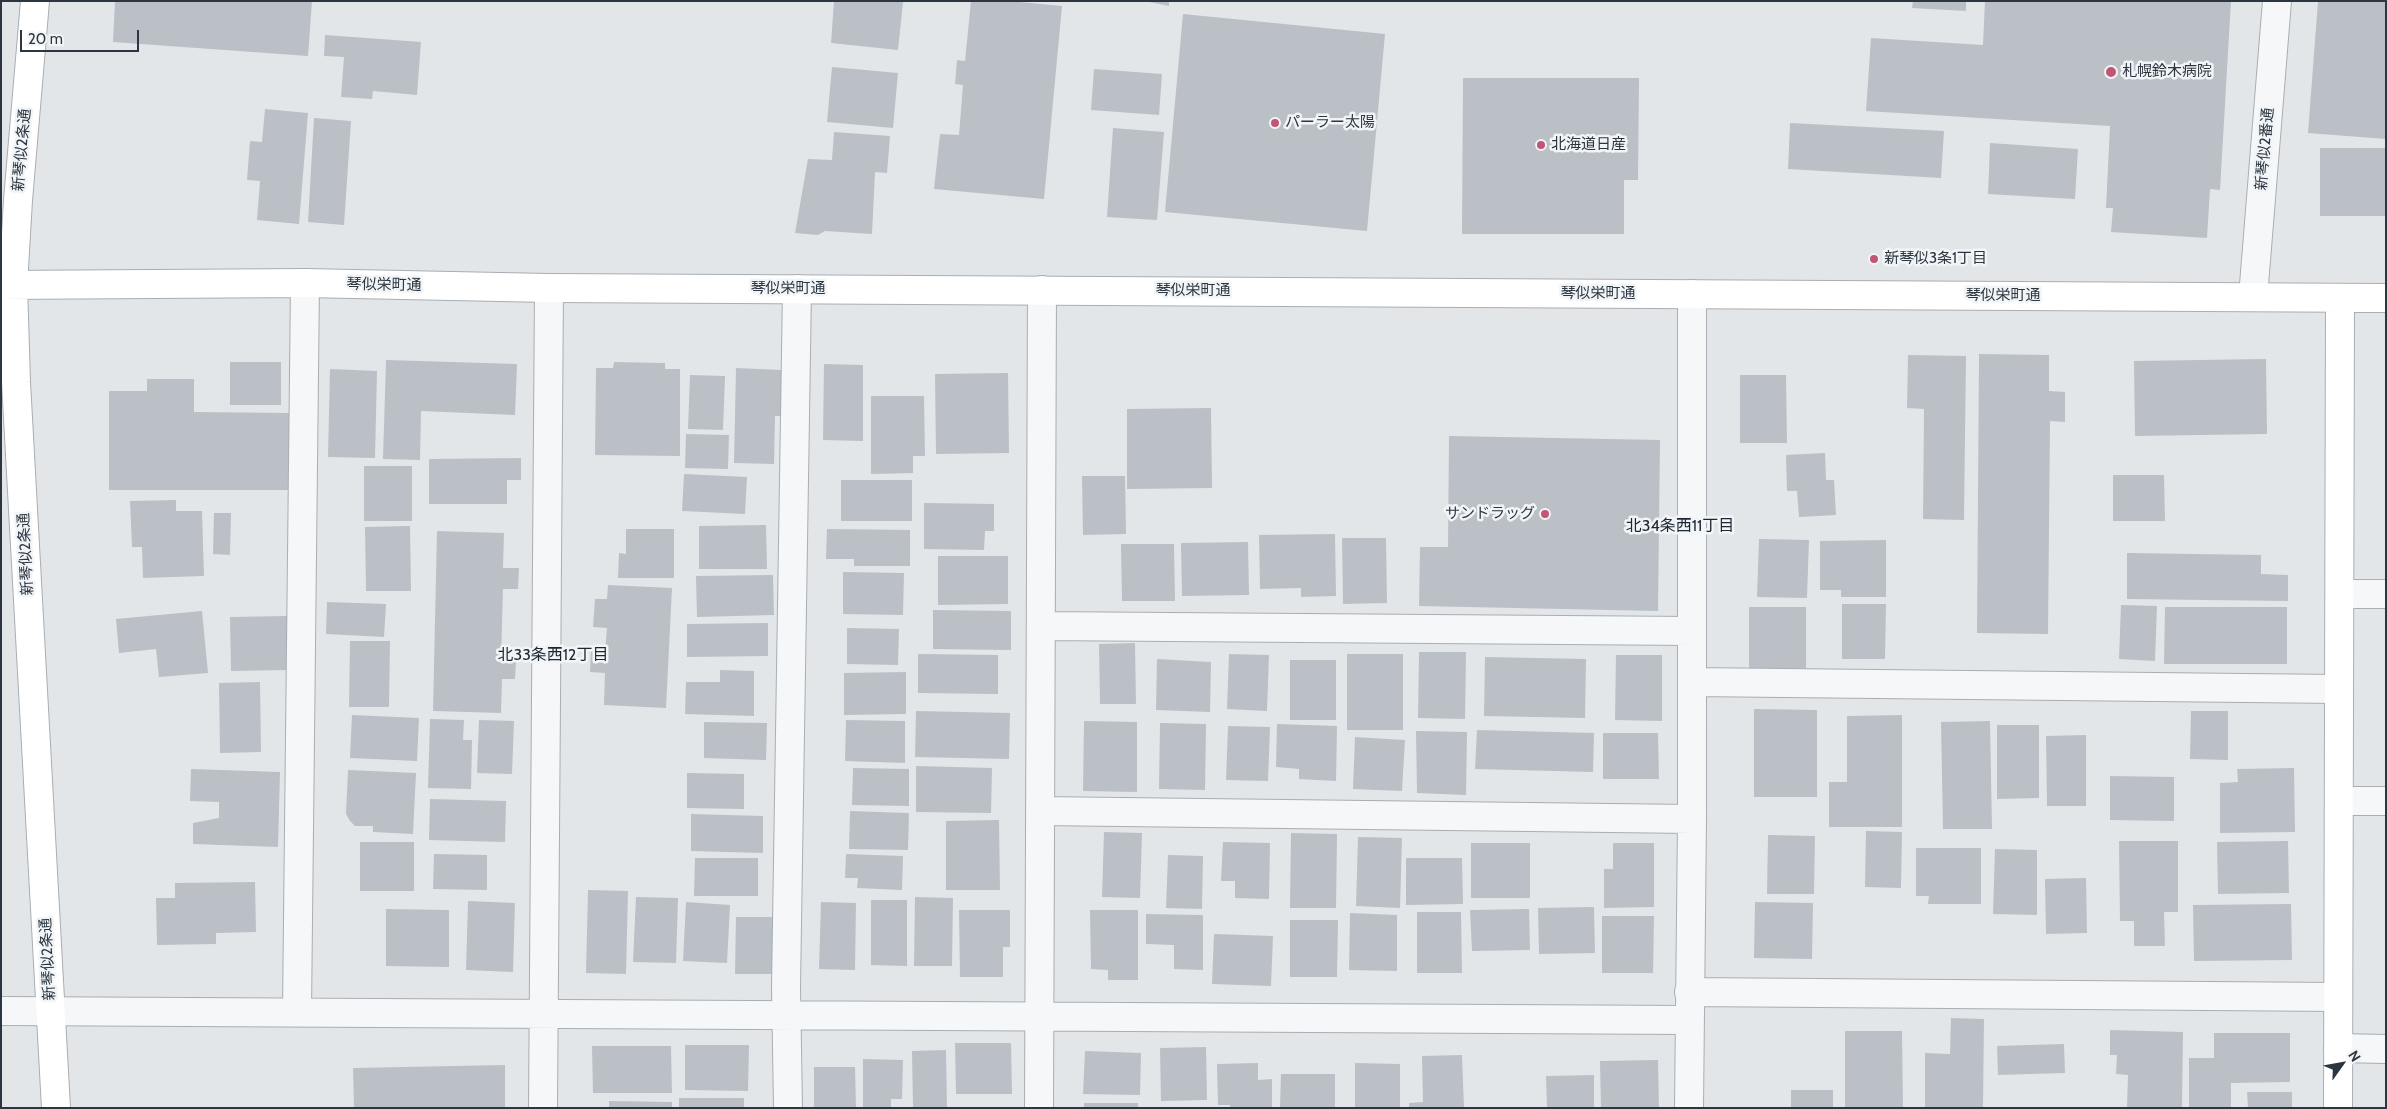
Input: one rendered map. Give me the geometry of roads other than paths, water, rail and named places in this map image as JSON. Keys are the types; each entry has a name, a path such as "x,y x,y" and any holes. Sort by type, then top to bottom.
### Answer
{"main road":[{"name":"新琴似2条通","path":"35,1 18,200 7,285 16,382 56,1108"},
{"name":"琴似栄町通","path":"7,285 305,283 549,288 797,290 2386,298"},
{"path":"2338,1108 2340,298"}],"street":[{"name":"新琴似2番通","path":"2253,297 2277,1"},
{"path":"297,1011 305,283"},
{"path":"543,1108 549,288"},
{"path":"788,1108 786,1015 797,290"},
{"path":"1039,1108 1042,290"},
{"path":"1689,1108 1688,992 1692,819 1692,294"},
{"path":"2340,594 2386,594"},
{"path":"1041,626 1692,631"},
{"path":"1692,682 2339,689"},
{"path":"2339,801 2386,801"},
{"path":"1040,811 1692,819"},
{"path":"1688,992 2338,997"},
{"path":"1,1011 297,1011 1688,1020"},
{"path":"2338,1048 2386,1049"}],"place":[{"name":"札幌鈴木病院","path":"2111,72"},
{"name":"パーラー太陽","path":"1275,123"},
{"name":"北海道日産","path":"1541,145"},
{"name":"新琴似3条1丁目","path":"1874,259"},
{"name":"サンドラッグ","path":"1545,514"}],"district":[{"name":"北34条西11丁目","path":"1680,526"},
{"name":"北33条西12丁目","path":"553,655"}]}
